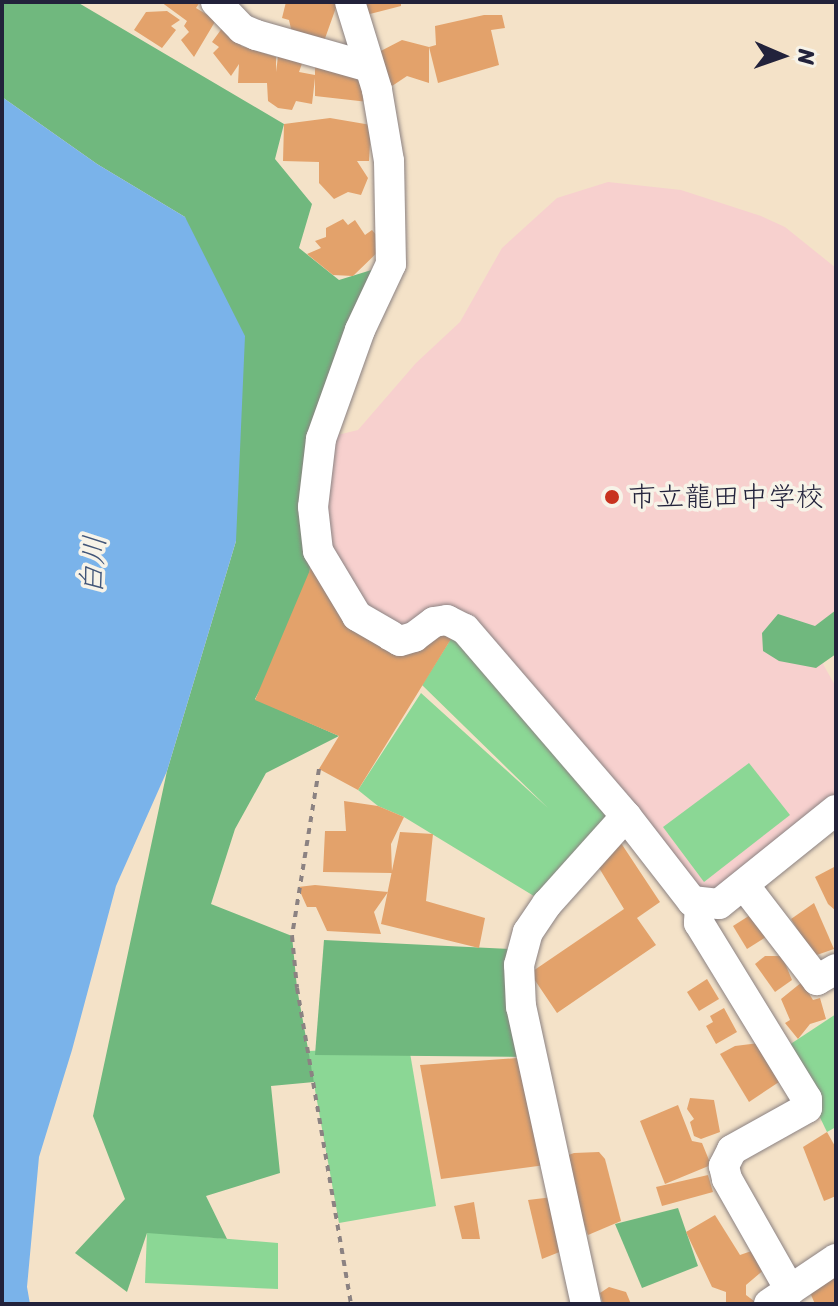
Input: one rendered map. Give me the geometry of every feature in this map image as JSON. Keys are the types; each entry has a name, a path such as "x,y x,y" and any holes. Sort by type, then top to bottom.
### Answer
{"street":[{"path":"216,2 242,29 256,35 369,67"},
{"path":"350,2 369,67 389,161 391,264 360,330 321,439 313,507 318,551 357,616 400,641 414,637 434,622 447,620 465,629 626,816 692,901 719,904 834,816"},
{"path":"586,1304 521,1007 519,965 528,932 547,904 626,816"},
{"path":"744,885 817,980 836,969"},
{"path":"700,903 699,923 807,1099 807,1108 732,1150 724,1166 727,1179 780,1297 836,1259"}],"path":[{"path":"319,769 292,936 297,988 351,1304"}],"shaded area":[{"path":"608,182 681,190 761,216 785,227 836,268 836,643 823,664 836,687 836,810 719,904 414,637 357,616 313,507 321,439 358,430 416,363 460,322 502,248 557,198"}],"green space":[{"path":"2,2 77,2 284,124 275,159 312,204 299,248 339,280 391,264 321,439 307,602 255,699 339,736 266,773 235,829 211,904 292,936 297,988 314,1082 271,1086 280,1173 206,1196 227,1239 147,1233 127,1292 75,1253 125,1199 93,1116 167,771 236,541 185,217 97,164 2,97"},
{"path":"836,610 836,654 816,668 779,661 763,651 762,633 778,614 815,626"},
{"path":"459,626 626,816 547,904 404,817 378,806 358,790 421,693 548,808 422,685"},
{"path":"749,763 790,815 704,882 663,827"},
{"path":"324,940 512,949 531,1057 315,1055"},
{"path":"836,1014 836,1127 827,1132 786,1047"},
{"path":"409,1047 436,1206 339,1223 308,1051"},
{"path":"678,1208 698,1266 642,1288 615,1224"},
{"path":"147,1232 278,1243 278,1289 145,1283"}],"water":[{"name":"白川","path":"2,97 97,164 185,217 245,336 236,541 167,771 116,886 72,1050 39,1157 27,1287 30,1304 2,1304"}],"building":[{"path":"161,2 200,2 196,8 216,20 194,57 181,40 189,32 184,26 187,21"},
{"path":"286,2 338,2 323,44 292,33 289,20 282,18"},
{"path":"363,2 401,2 401,6 366,15"},
{"path":"167,11 180,20 171,26 176,30 162,48 134,30 146,12"},
{"path":"484,15 502,15 505,28 491,30 499,65 438,83 429,47 436,45 435,26"},
{"path":"228,20 244,32 241,46 276,57 276,72 279,49 304,58 299,72 315,75 315,57 366,68 377,103 315,96 315,78 312,104 296,101 292,110 278,108 268,101 267,83 238,83 239,64 231,76 213,53 219,47 212,42"},
{"path":"402,40 429,47 429,83 407,76 386,90 373,55"},
{"path":"330,118 371,125 369,161 357,161 368,178 361,195 348,192 334,199 319,183 319,162 283,161 284,124"},
{"path":"343,219 348,225 355,220 365,235 372,230 385,245 353,276 333,275 307,254 321,248 315,241 326,237 326,228"},
{"path":"318,551 400,641 459,626 358,790 319,769 339,736 255,700"},
{"path":"344,801 378,806 404,817 391,844 392,873 323,872 325,831 346,831"},
{"path":"400,832 433,834 426,901 485,918 479,948 381,924"},
{"path":"619,840 660,902 637,918 656,945 557,1013 530,973 624,909 593,858"},
{"path":"836,866 836,911 828,904 815,877"},
{"path":"315,885 388,892 374,912 381,934 327,931 316,907 307,907 298,887"},
{"path":"814,903 834,949 814,956 791,919"},
{"path":"755,912 769,935 747,949 733,926"},
{"path":"765,956 782,956 792,980 775,992 755,964"},
{"path":"707,979 719,999 699,1011 687,992"},
{"path":"802,982 813,1000 820,998 826,1019 810,1024 798,1039 785,1023 790,1020 781,999"},
{"path":"724,1008 737,1032 716,1044 706,1026 713,1022 710,1016"},
{"path":"759,1043 782,1080 749,1102 720,1054 735,1046"},
{"path":"531,1057 553,1164 441,1179 420,1065"},
{"path":"690,1098 714,1100 720,1132 701,1139 694,1136 690,1122 694,1119 687,1109"},
{"path":"678,1105 692,1141 702,1143 711,1165 665,1184 640,1121"},
{"path":"827,1132 836,1148 836,1196 824,1201 803,1147"},
{"path":"599,1152 605,1159 621,1221 588,1235 560,1158 574,1153"},
{"path":"708,1175 713,1192 662,1206 656,1187"},
{"path":"561,1196 572,1247 542,1259 528,1200"},
{"path":"474,1202 480,1239 462,1239 454,1206"},
{"path":"715,1215 740,1255 760,1248 766,1268 746,1285 746,1295 758,1304 726,1304 726,1292 712,1287 686,1232"},
{"path":"836,1273 836,1304 815,1304 808,1288"},
{"path":"609,1287 626,1292 631,1304 603,1304 600,1293"}],"place":[{"name":"市立龍田中学校","path":"612,497"}]}
